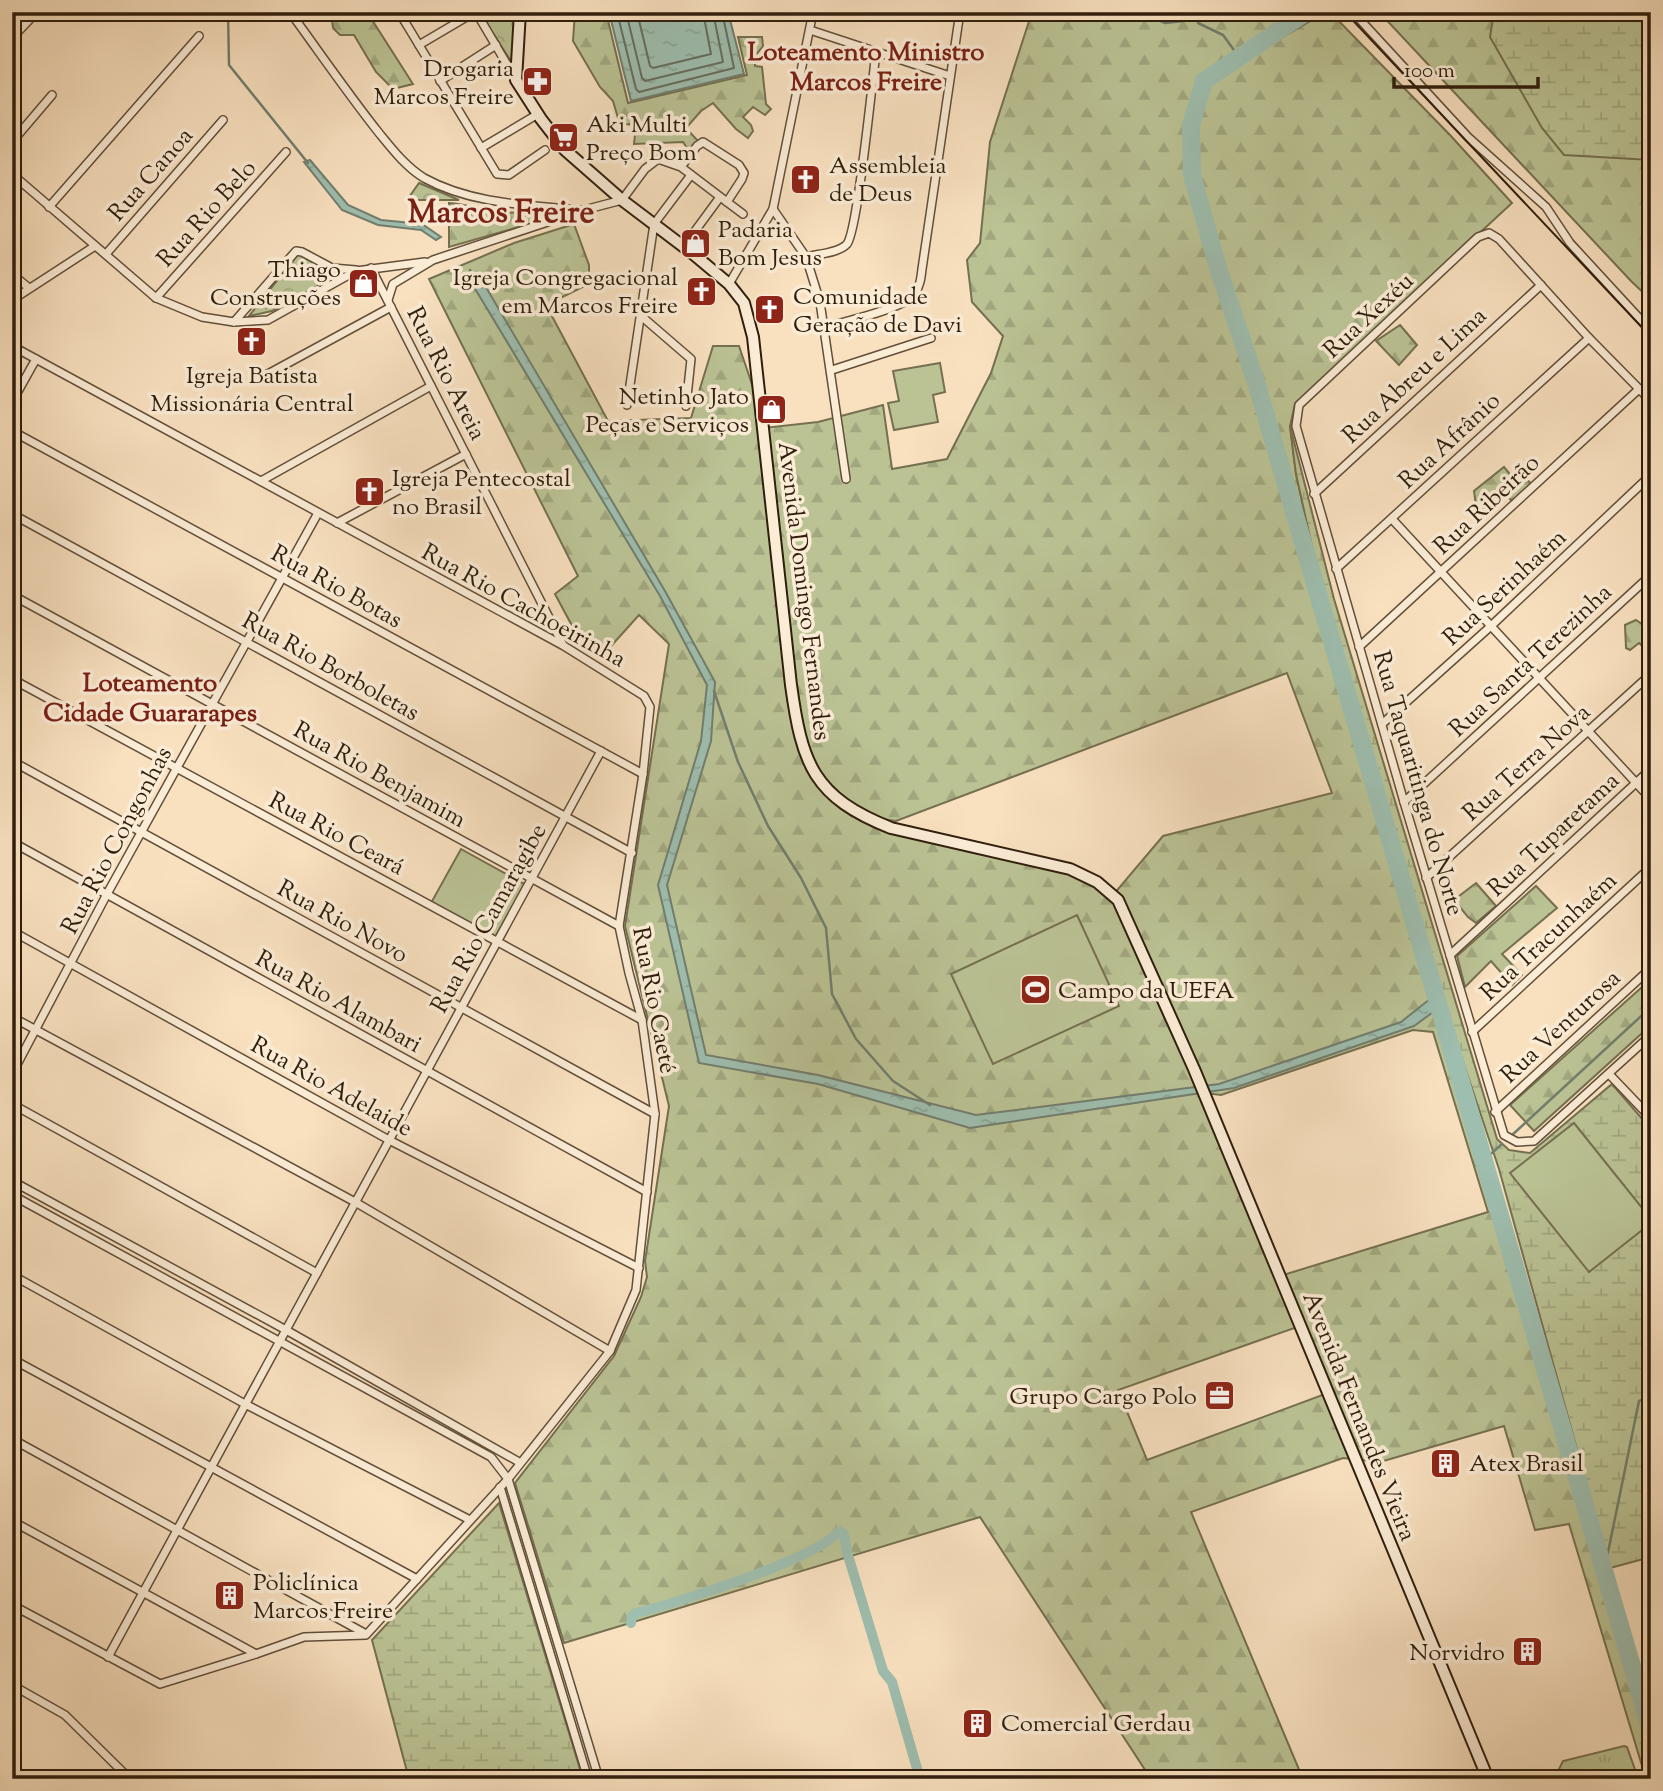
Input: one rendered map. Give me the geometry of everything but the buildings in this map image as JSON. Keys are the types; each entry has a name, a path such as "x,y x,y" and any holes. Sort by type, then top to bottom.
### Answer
{"main road":[{"path":"520,12 516,80 565,150 654,224"},
{"name":"Avenida Domingo Fernandes","path":"654,224 729,284 744,303 753,337 797,724 806,757 816,775 831,795 862,817 891,828 1070,869 1109,890 1118,900 1194,1069"},
{"name":"Avenida Fernandes Vieira","path":"1194,1069 1488,1779"}],"street":[{"path":"290,12 393,149 423,177 448,189 475,197 512,204 584,210"},
{"path":"419,45 476,12 500,17 513,12"},
{"path":"476,12 516,80"},
{"path":"729,284 773,209 813,12"},
{"path":"825,327 897,305 917,291 960,12"},
{"path":"1353,12 1468,137 1546,207 1570,243 1651,331"},
{"path":"400,13 497,174 509,175 545,150"},
{"path":"12,38 30,19"},
{"path":"810,30 950,76"},
{"path":"49,207 199,36"},
{"path":"440,80 496,45"},
{"path":"806,257 839,248 849,240 876,52"},
{"path":"12,142 52,95"},
{"path":"481,148 538,114"},
{"name":"Rua Canoa","path":"106,254 223,120"},
{"path":"681,167 703,142 739,165 743,176 684,246"},
{"name":"Rua Rio Belo","path":"156,299 286,152"},
{"path":"12,174 156,299 202,317 234,322 268,320 356,271 433,260 622,200 654,161 661,159 681,167 743,214"},
{"path":"627,405 654,224 691,175"},
{"path":"773,209 806,257 825,327 846,479"},
{"name":"Rua Xexéu","path":"1296,426 1299,405 1478,237 1489,233 1499,239 1541,285"},
{"path":"12,300 95,246"},
{"path":"234,322 296,251 324,265 356,271"},
{"path":"266,375 390,303 393,284 433,260"},
{"name":"Rua Rio Areia","path":"372,268 564,646"},
{"path":"12,274 29,288"},
{"path":"1541,285 1651,401"},
{"name":"Rua Abreu e Lima","path":"1314,494 1541,285"},
{"path":"640,315 691,359 686,405"},
{"path":"832,370 931,338"},
{"name":"Rua Afrânio","path":"1336,569 1589,338"},
{"name":"Rua Rio Cachoeirinha","path":"12,346 564,646 647,699"},
{"path":"12,401 36,359"},
{"path":"261,481 432,386"},
{"name":"Rua Ribeirão","path":"1359,648 1639,389"},
{"name":"Rua Taquaritinga do Norte","path":"1296,426 1426,878 1504,1135 1517,1142 1534,1141 1609,1074"},
{"name":"Rua Rio Botas","path":"12,431 643,774"},
{"path":"337,523 466,454"},
{"name":"Rua Serinhaém","path":"1382,724 1491,626 1651,475"},
{"name":"Rua Rio Congonhas","path":"12,1074 107,894 317,513"},
{"name":"Rua Rio Borboletas","path":"12,514 632,853"},
{"path":"1392,519 1651,799"},
{"name":"Rua Santa Terezinha","path":"1404,803 1651,575"},
{"name":"Rua Rio Benjamim","path":"12,595 619,926"},
{"name":"Rua Terra Nova","path":"1426,878 1651,674"},
{"name":"Rua Rio Ceará","path":"12,679 642,1020"},
{"name":"Rua Rio Caeté","path":"366,1634 508,1479 610,1351 636,1290 655,1114 642,1020 619,926 643,774 650,706 647,699"},
{"name":"Rua Rio Camaragibe","path":"108,1657 601,751"},
{"name":"Rua Rio Novo","path":"12,761 655,1114"},
{"name":"Rua Tuparetama","path":"1450,955 1651,769"},
{"name":"Rua Rio Alambari","path":"12,842 647,1192"},
{"name":"Rua Tracunhaém","path":"1472,1032 1651,867"},
{"name":"Rua Rio Adelaide","path":"12,931 389,1140 639,1268"},
{"name":"Rua Venturosa","path":"1495,1112 1651,968"},
{"path":"12,1017 355,1202 610,1351"},
{"path":"1651,1035 1609,1074 1651,1118"},
{"path":"12,1104 317,1273"},
{"path":"12,1181 286,1330 519,1462"},
{"path":"12,1195 491,1457 508,1479 599,1779"},
{"path":"12,1275 245,1404 470,1520"},
{"path":"12,1359 417,1579"},
{"path":"12,1439 366,1634"},
{"path":"500,1488 588,1779"},
{"path":"12,1521 256,1654"},
{"path":"12,1605 160,1684 304,1637 366,1634"},
{"path":"12,1685 65,1715 130,1779"}],"green space":[{"path":"331,12 367,12 413,84 393,89 376,72 354,35 340,35 333,28"},
{"path":"575,12 606,12 628,103 747,75 738,37 762,37 763,46 756,55 755,66 762,67 766,104 771,109 765,115 753,107 743,117 753,131 748,138 736,129 713,103 701,111 686,128 698,141 689,151 683,142 634,144 635,135 630,124 620,125 613,101 600,87 573,41"},
{"path":"1032,12 1330,12 1512,203 1295,404 1290,426 1296,474 1336,657 1651,1731 1651,1779 1646,1779 1569,1524 1535,1530 1504,1426 1380,1462 1343,1458 1191,1512 1303,1779 1151,1779 980,1517 564,1643 515,1483 614,1356 641,1297 647,1277 645,1261 669,1106 625,926 669,644 639,615 604,654 578,637 555,594 578,576 429,279 514,243 574,224 589,265 589,284 546,305 608,421 691,418 713,346 739,346 764,428 818,422 883,405 892,469 947,459 991,373 1003,336 972,302 967,260 980,243 990,142","holes":["1287,673 1332,793 1163,836 1114,894 1070,869 866,817 896,821","1413,1030 1433,1032 1488,1212 1280,1276 1205,1093 1221,1095","1300,1326 1328,1393 1147,1460 1118,1390"]},
{"path":"1379,12 1651,12 1651,300 1631,281"},
{"path":"1494,12 1651,12 1651,160 1564,155 1542,128 1490,37"},
{"path":"482,16 501,21 516,18 512,63"},
{"path":"419,183 459,200 407,200"},
{"path":"449,203 498,212 571,212 449,247"},
{"path":"299,253 329,272 326,281 272,311 249,316"},
{"path":"1400,325 1417,345 1399,365 1376,341"},
{"path":"940,363 945,392 933,395 938,422 894,430 888,403 899,401 893,371"},
{"path":"1290,426 1334,599 1497,1139 1509,1150 1530,1153 1612,1084 1651,1129 1651,1557 1610,1568 1499,1169 1441,996 1324,601 1296,474"},
{"path":"1504,467 1518,484 1525,477 1532,485 1513,502 1502,491 1481,511 1476,506 1474,491"},
{"path":"1636,620 1651,630 1651,654 1639,643 1630,650 1626,648 1625,625"},
{"path":"461,849 526,885 495,939 431,903"},
{"path":"1476,883 1496,906 1476,923 1454,900"},
{"path":"1536,886 1557,908 1502,954 1522,975 1512,985 1491,961 1465,987 1457,956"},
{"name":"Campo da UEFA","path":"1077,915 1119,1006 993,1064 951,974"},
{"path":"1651,979 1651,1025 1534,1131 1510,1105"},
{"path":"1574,1123 1651,1219 1651,1223 1589,1272 1510,1173"},
{"path":"499,1503 583,1779 409,1779 372,1640"},
{"path":"1627,1747 1638,1778 1554,1779 1563,1761"}],"water":[{"path":"609,12 728,12 744,74 631,101"},
{"path":"1298,12 1326,12 1250,56 1247,45"},
{"path":"310,160 348,205 381,220 422,224 441,237 436,240 421,230 378,225 342,210 304,162"},
{"path":"477,272 665,591 715,682 711,741 667,885 706,1055 818,1075 976,1115 1219,1084 1401,1022 1435,995 1440,1007 1414,1026 1234,1088 970,1128 818,1084 699,1063 658,885 701,741 707,685 660,596 468,277"}],"waterway":[{"path":"228,12 229,65 308,163"},
{"path":"1142,12 1165,23 1192,20"},
{"path":"1306,12 1204,81 1191,125 1192,175 1218,268 1256,382 1651,1731"},
{"path":"1198,23 1223,35 1239,57"},
{"path":"470,270 474,277"},
{"path":"714,691 738,762 768,826 801,878 826,928 832,994 856,1039 893,1081 930,1105"},
{"path":"1511,1136 1651,1007"},
{"path":"1484,1160 1502,1144"},
{"path":"1604,1572 1639,1401 1651,1397"},
{"path":"631,1623 632,1616 636,1613 744,1579 804,1554 839,1531 844,1534 883,1671 892,1682 920,1779"}],"tram line":[{"path":"1345,12 1651,337"}],"place":[{"name":"Drogaria Marcos Freire","path":"537,82"},
{"name":"Aki Multi Preço Bom","path":"563,138"},
{"name":"Assembleia de Deus","path":"806,179"},
{"name":"Padaria Bom Jesus","path":"695,243"},
{"name":"Thiago Construções","path":"364,283"},
{"name":"Igreja Congregacional em Marcos Freire","path":"701,291"},
{"name":"Comunidade Geração de Davi","path":"770,310"},
{"name":"Igreja Batista Missionária Central","path":"252,341"},
{"name":"Netinho Jato Peças e Serviços","path":"772,410"},
{"name":"Igreja Pentecostal no Brasil","path":"369,492"},
{"name":"Campo da UEFA","path":"1035,990"},
{"name":"Grupo Cargo Polo","path":"1220,1396"},
{"name":"Atex Brasil","path":"1446,1463"},
{"name":"Policlínica Marcos Freire","path":"230,1596"},
{"name":"Norvidro","path":"1528,1652"},
{"name":"Comercial Gerdau","path":"978,1723"}],"district":[{"name":"Loteamento Ministro Marcos Freire","path":"866,66"},
{"name":"Marcos Freire","path":"501,211"},
{"name":"Loteamento Cidade Guararapes","path":"150,697"}]}
